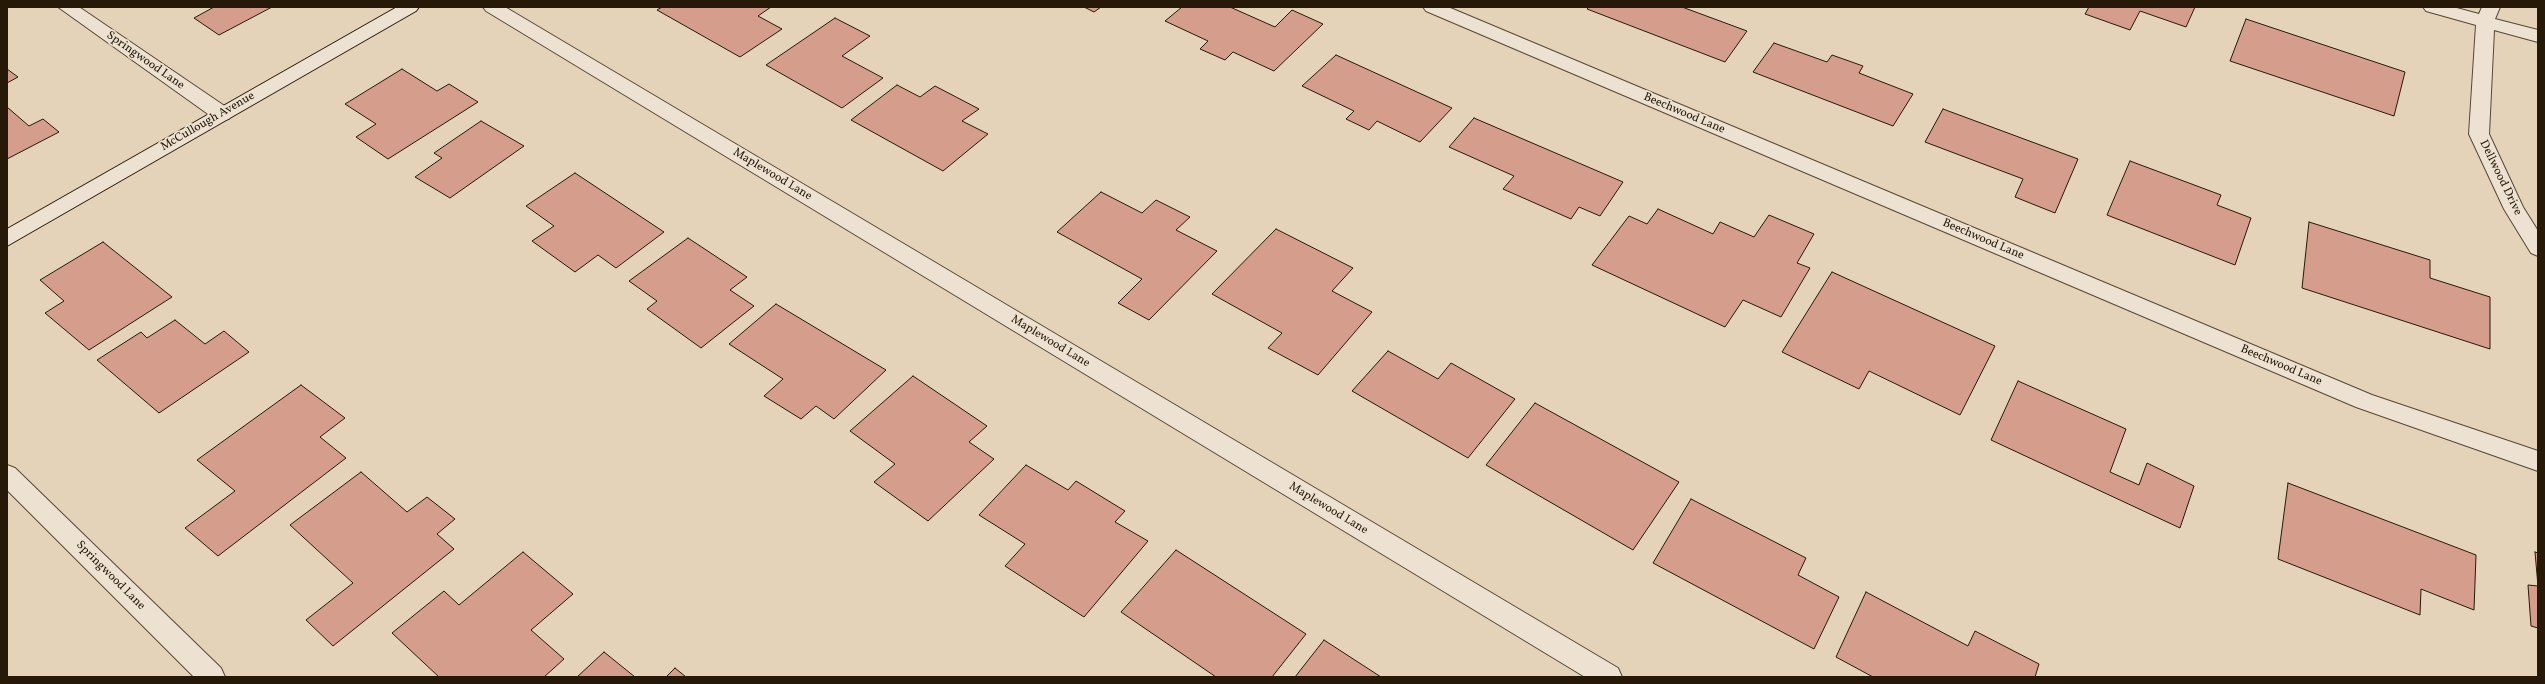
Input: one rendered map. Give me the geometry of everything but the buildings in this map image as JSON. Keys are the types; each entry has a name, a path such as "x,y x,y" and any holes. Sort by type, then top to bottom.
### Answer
{"street":[{"name":"McCullough Avenue","path":"7,238 410,7"},
{"name":"Maplewood Lane","path":"492,7 1609,677"},
{"name":"Beechwood Lane","path":"1432,7 2364,401 2538,461"},
{"path":"2432,7 2488,15 2538,36"},
{"name":"Springwood Lane","path":"70,8 222,114"},
{"name":"Dellwood Drive","path":"2488,15 2479,134 2514,209 2538,248"},
{"name":"Springwood Lane","path":"7,475 212,677"}]}
